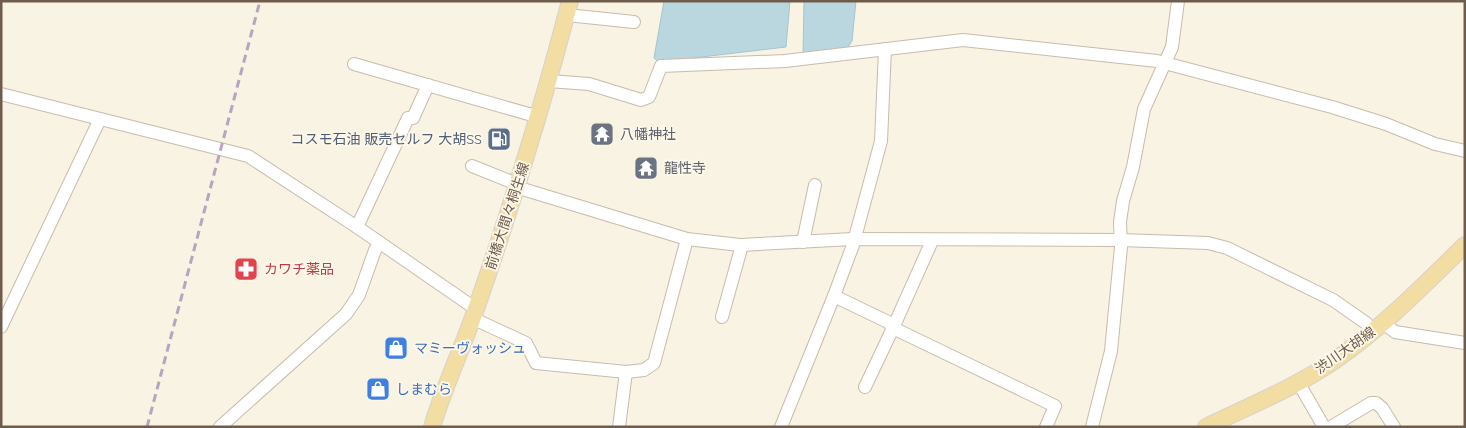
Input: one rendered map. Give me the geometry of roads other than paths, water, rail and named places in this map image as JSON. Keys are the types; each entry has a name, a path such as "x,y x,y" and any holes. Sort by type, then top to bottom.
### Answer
{"main road":[{"name":"前橋大間々桐生線","path":"432,427 474,313 517,185 539,117 568,8"},
{"name":"渋川大胡線","path":"1206,427 1298,382 1334,361 1378,327 1465,245"}],"street":[{"path":"1092,427 1112,351 1123,201 1133,167 1144,109 1172,46 1178,1"},
{"path":"568,8 634,22"},
{"path":"549,81 589,84 641,100 649,97 661,66 785,61 963,40 1166,63 1332,107 1386,124 1435,144 1465,151"},
{"path":"781,427 834,296 853,239 881,141 885,49"},
{"path":"354,64 539,117"},
{"path":"357,227 408,118 413,118 428,85"},
{"path":"1,94 248,156 357,227 474,313 526,342 536,363 626,372 644,370 654,363 687,239"},
{"path":"1,327 100,119"},
{"path":"472,166 517,185 687,239 742,245 853,239 1201,242 1227,248 1333,300 1366,323 1395,332 1465,343"},
{"path":"803,242 814,185"},
{"path":"865,387 932,241"},
{"path":"220,427 346,314 359,295 375,250 380,243"},
{"path":"722,317 742,245"},
{"path":"834,296 888,322 893,328 1055,406 1046,427"},
{"path":"619,427 626,372"},
{"path":"1298,382 1324,427"},
{"path":"1331,427 1371,403 1376,403 1382,408 1394,427"}],"water":[{"path":"664,1 790,1 786,47 659,62 654,58"},
{"path":"804,1 856,1 852,41 848,47 803,54"}],"railway":[{"path":"147,427 260,1"}],"place":[{"name":"八幡神社","path":"602,134"},
{"name":"コスモ石油 販売セルフ 大胡SS","path":"499,139"},
{"name":"龍性寺","path":"646,168"},
{"name":"カワチ薬品","path":"246,269"},
{"name":"マミーヴォッシュ","path":"396,348"},
{"name":"しまむら","path":"378,389"}]}
